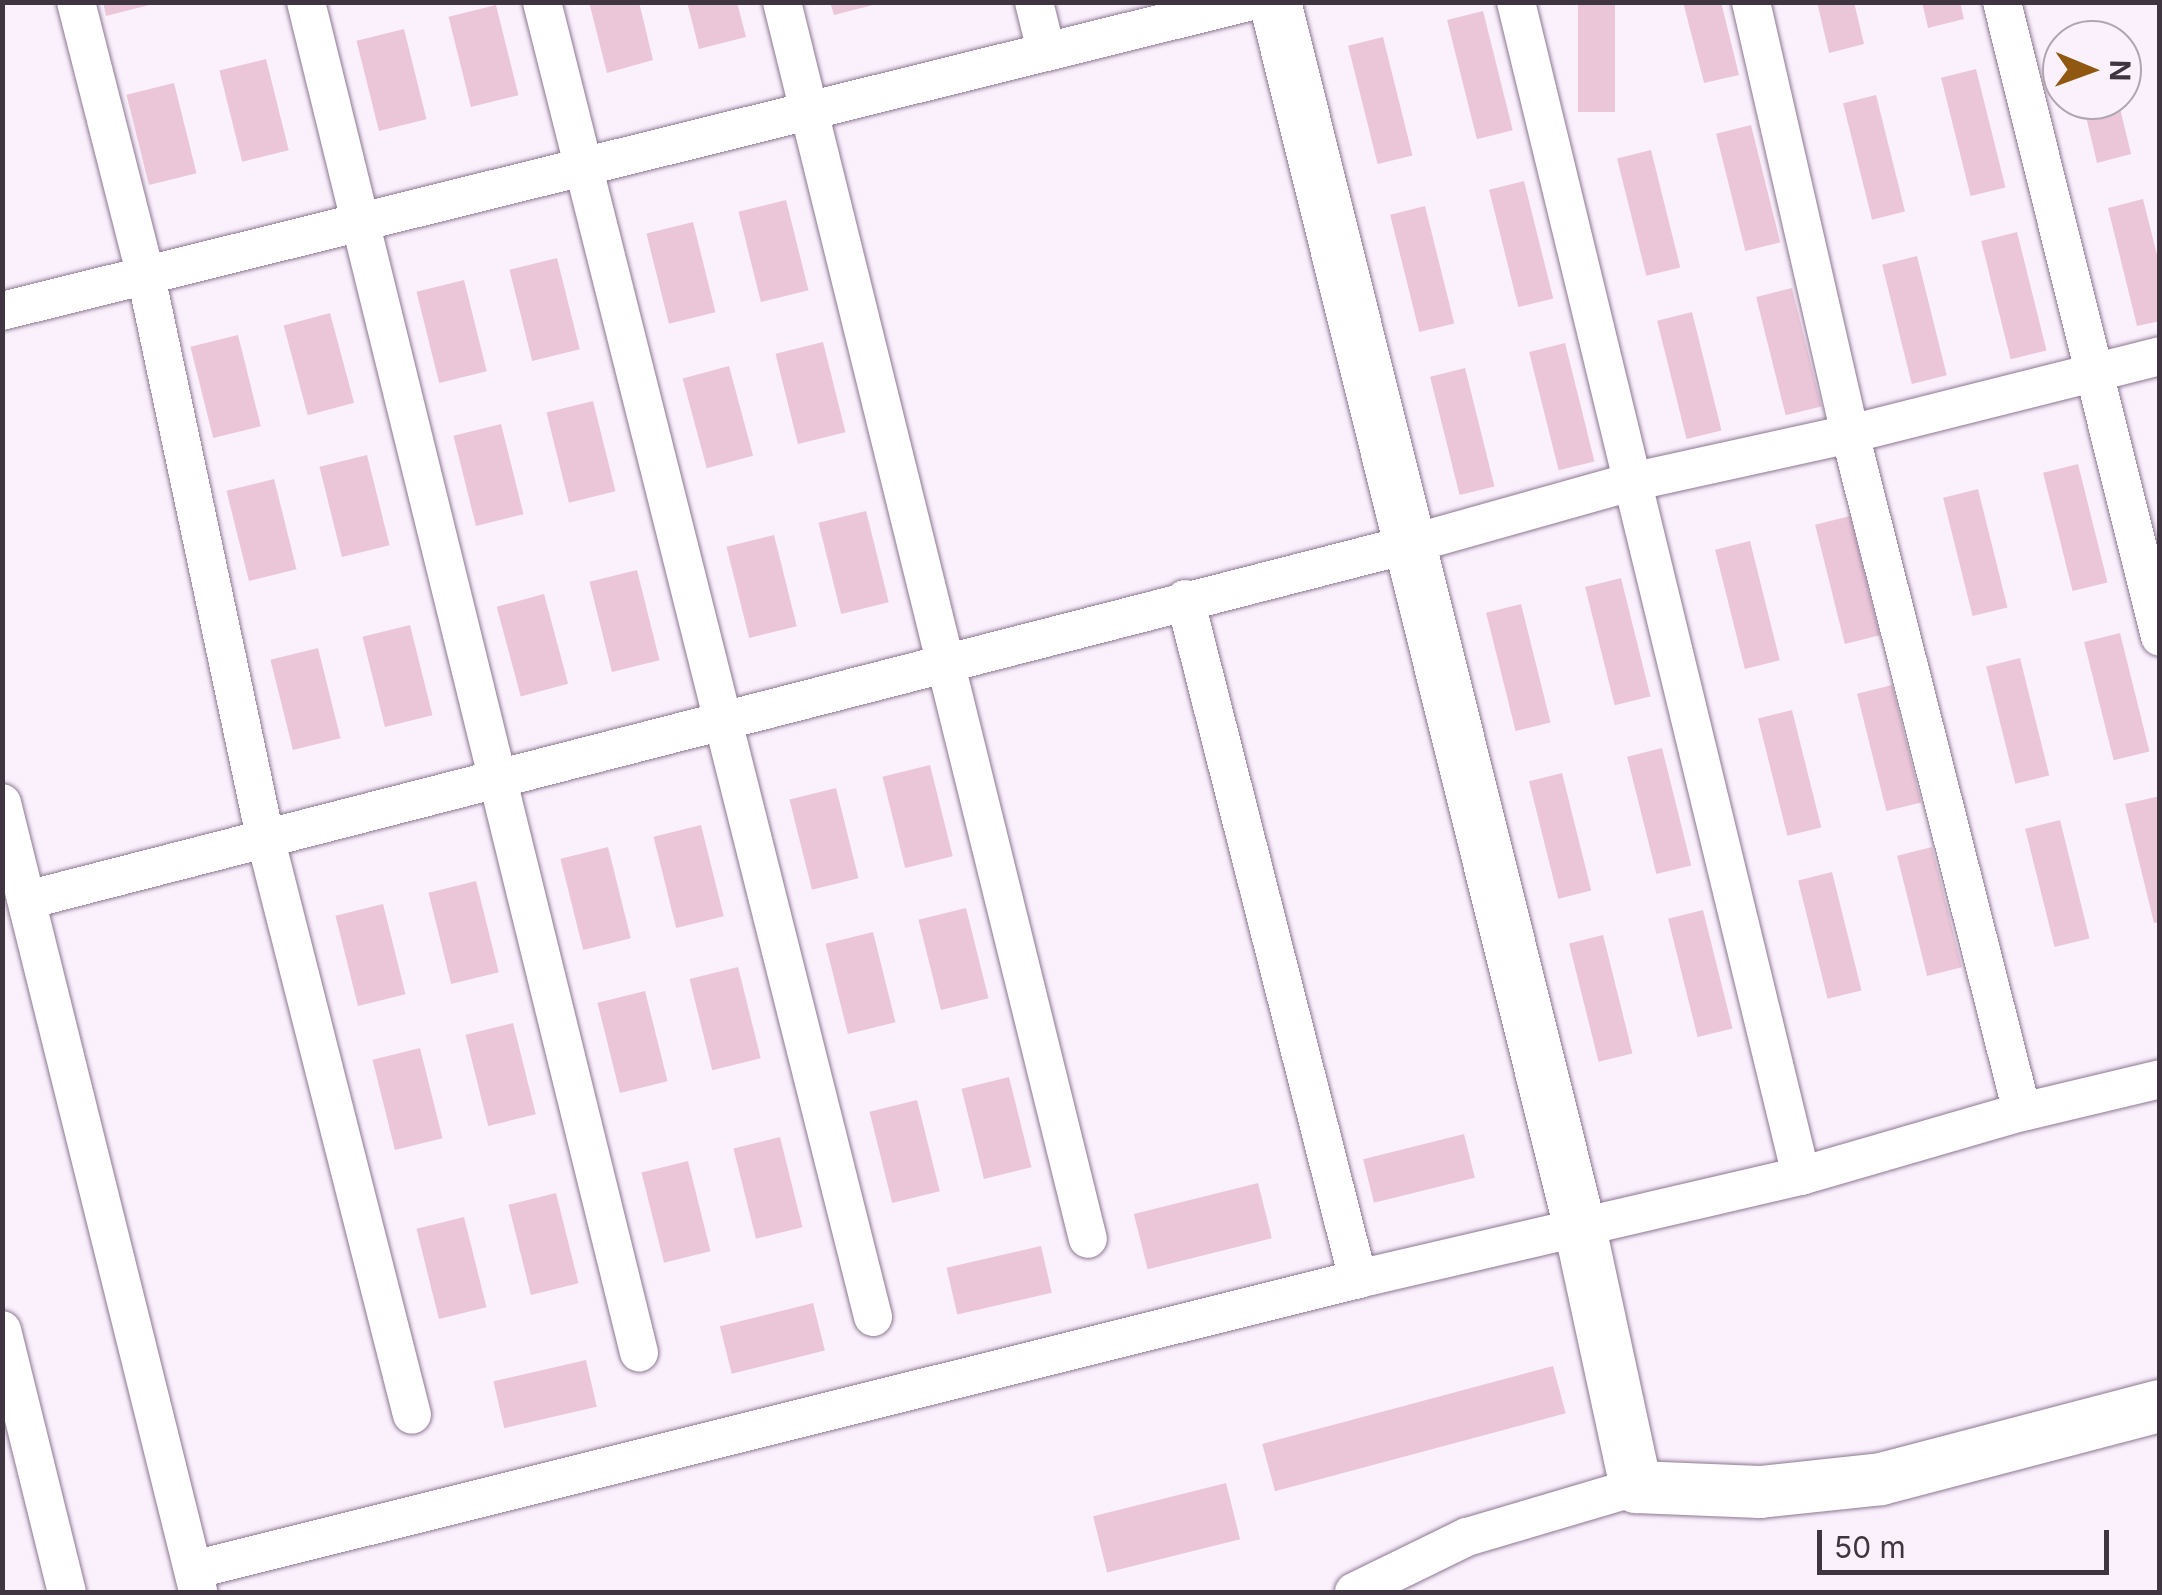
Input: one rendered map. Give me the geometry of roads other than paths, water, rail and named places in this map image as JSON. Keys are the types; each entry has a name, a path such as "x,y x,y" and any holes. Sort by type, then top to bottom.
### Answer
{"street":[{"path":"76,2 146,276 265,837 412,1415"},
{"path":"306,2 639,1353"},
{"path":"542,2 874,1316"},
{"path":"782,2 1088,1240"},
{"path":"1034,2 1046,51"},
{"path":"2,311 1248,2"},
{"path":"1275,2 1580,1228 1636,1487"},
{"path":"1516,2 1801,1176"},
{"path":"1751,2 1850,434 2022,1112"},
{"path":"2002,2 2160,637"},
{"path":"27,900 1407,544 1632,482 1850,434 2160,356"},
{"path":"1186,599 1358,1280"},
{"path":"2,803 196,1581 1358,1280 1801,1176 2022,1112 2160,1079"},
{"path":"2,1330 66,1592"},
{"path":"1354,1592 1466,1537 1636,1487 1760,1492 1881,1479 2160,1406"}]}
